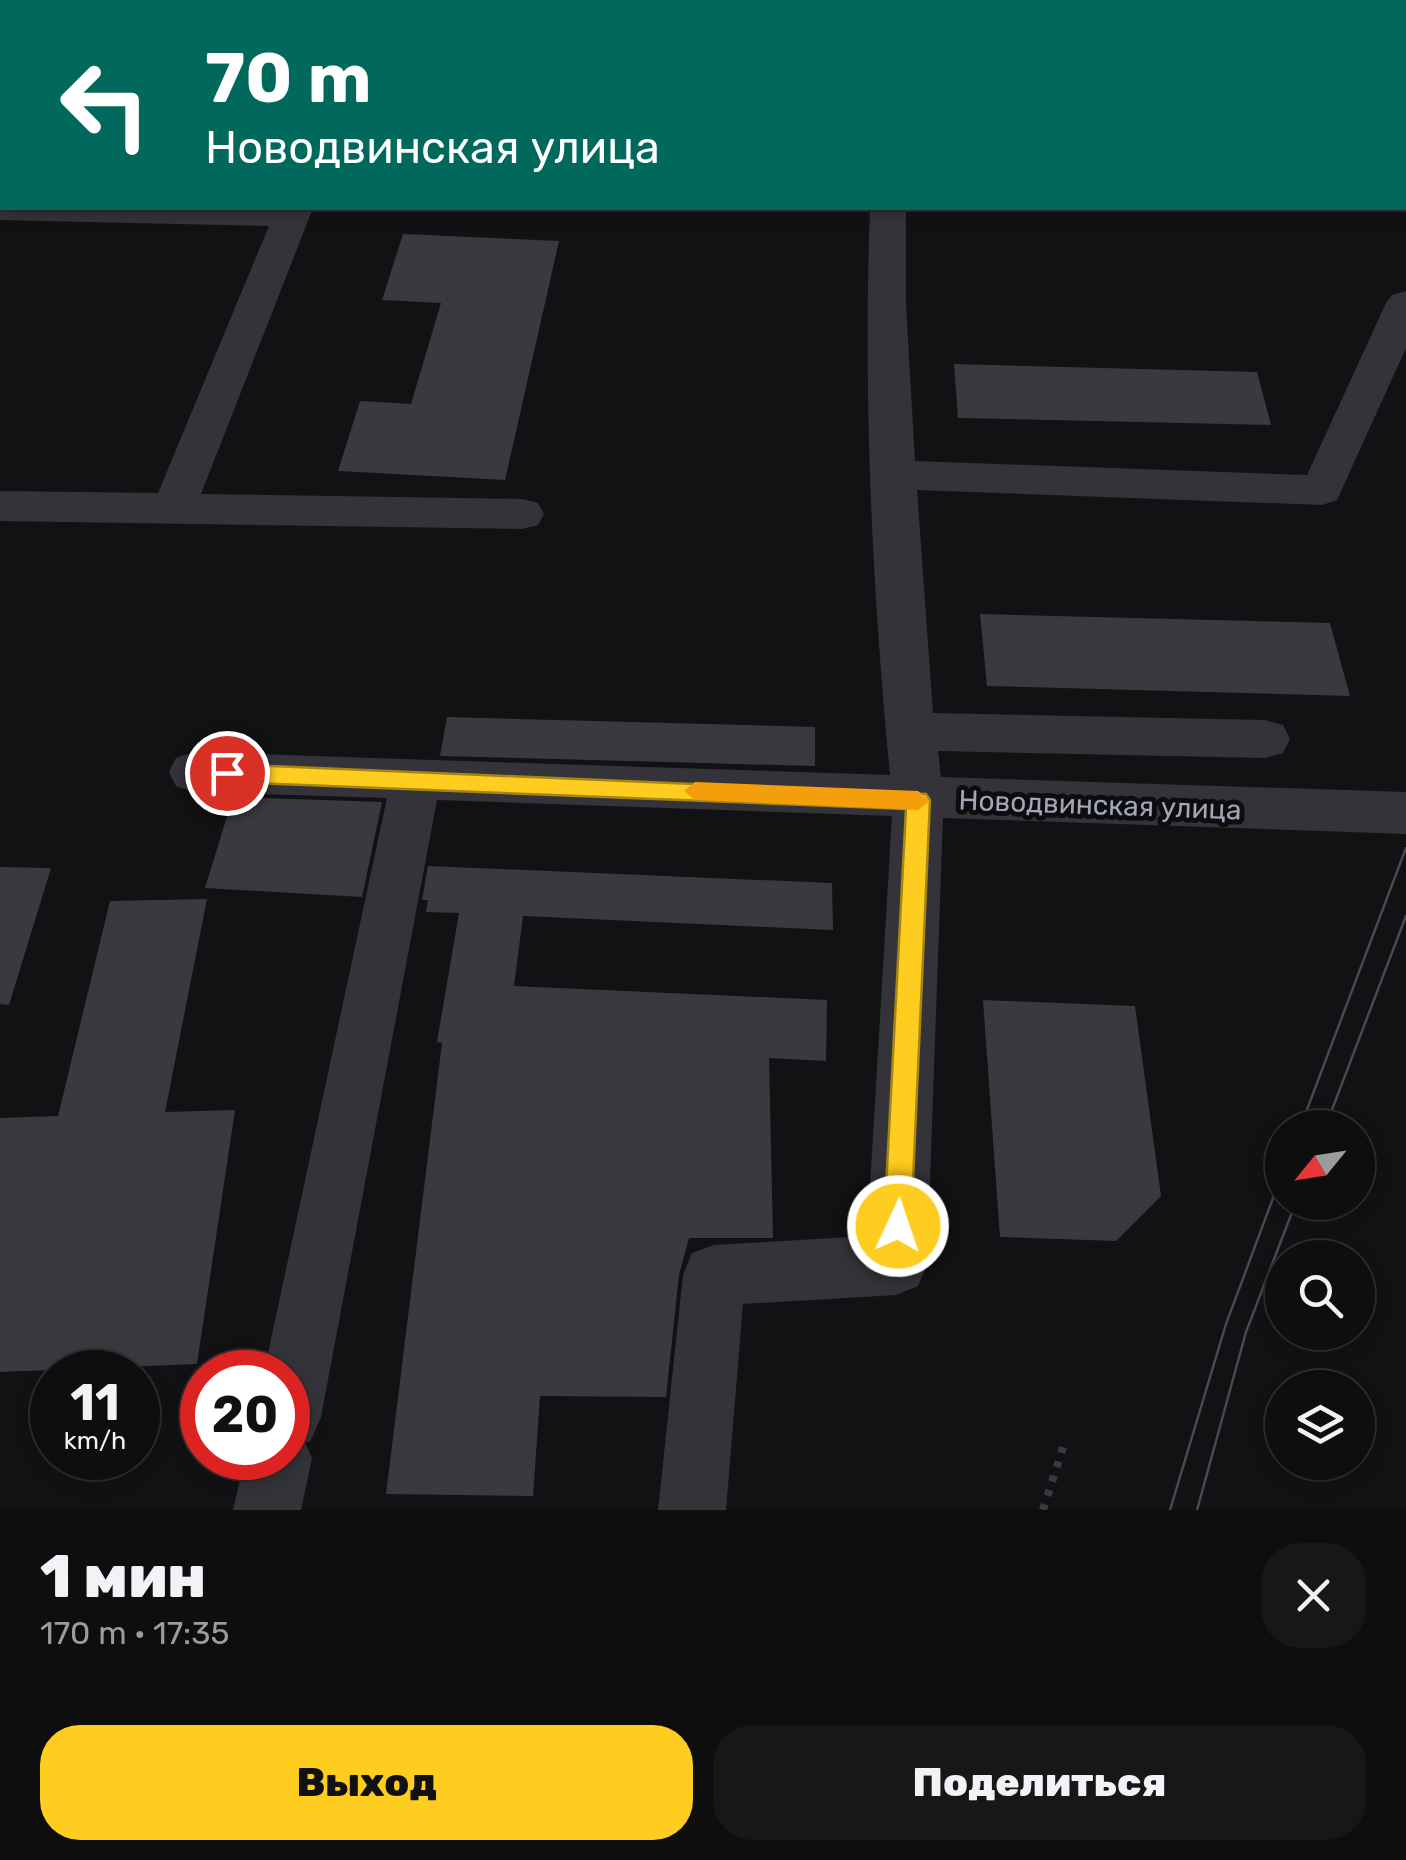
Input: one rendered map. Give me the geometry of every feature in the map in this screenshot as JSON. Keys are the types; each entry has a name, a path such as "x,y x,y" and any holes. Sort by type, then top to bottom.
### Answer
{"street":[{"path":"174,508 293,211 195,210"},
{"path":"692,1510 714,1274 896,1265 918,800 903,662 886,304 888,210"},
{"path":"894,475 1322,490 1406,303"},
{"path":"0,506 522,514"},
{"path":"913,732 1265,739"},
{"name":"Новодвинская улица","path":"194,772 918,800 1406,813"},
{"path":"301,1350 416,779"},
{"path":"267,1510 273,1480"}],"path":[{"path":"1043,1510 1064,1444"}],"building":[{"path":"403,234 559,241 505,480 338,471 360,401 411,404 441,303 382,300"},
{"path":"954,364 1257,372 1271,425 958,418"},
{"path":"980,614 1330,623 1350,696 987,686"},
{"path":"447,717 815,727 815,766 440,756"},
{"path":"233,797 382,802 362,897 205,888"},
{"path":"428,866 832,883 833,930 523,916 514,986 827,1000 826,1061 769,1058 773,1238 689,1238 679,1275 666,1397 540,1396 533,1496 386,1494 442,1043 437,1042 459,913 426,912 428,900 422,900"},
{"path":"0,867 51,868 9,1005 0,1004"},
{"path":"207,899 165,1112 235,1110 199,1350 180,1350 180,1365 160,1366 160,1350 30,1350 30,1371 0,1372 0,1118 58,1116 110,901"},
{"path":"983,1000 1135,1006 1161,1196 1116,1241 1000,1237"}],"tram line":[{"path":"1307,1110 1406,848"},
{"path":"1332,1110 1406,916"},
{"path":"1170,1510 1226,1324 1265,1220"},
{"path":"1197,1510 1246,1332 1289,1220"}],"slow traffic":[{"path":"695,791 918,801"}],"route":[{"path":"227,773 918,800 898,1226"}]}
